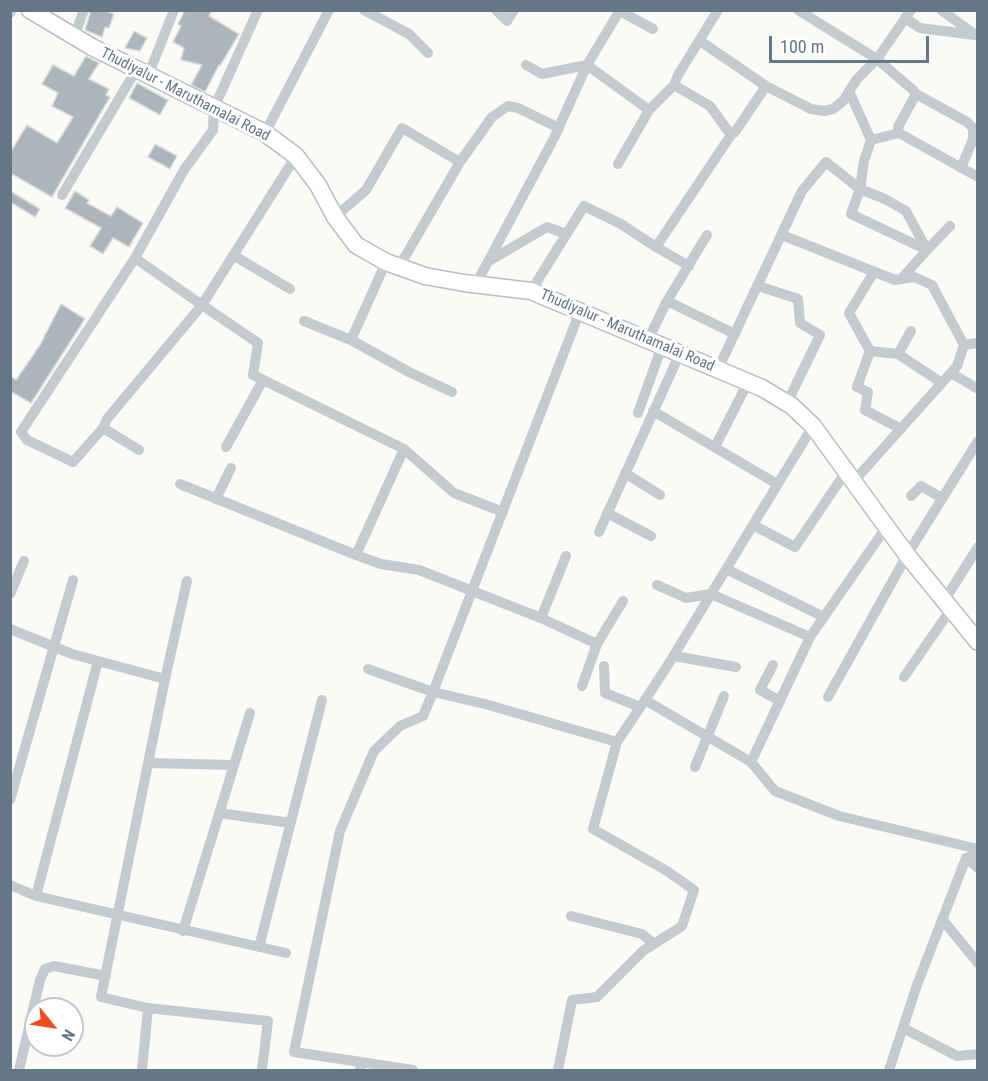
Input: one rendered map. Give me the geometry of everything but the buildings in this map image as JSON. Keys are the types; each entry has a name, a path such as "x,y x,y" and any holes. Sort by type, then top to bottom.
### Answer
{"main road":[{"name":"Thudiyalur - Maruthamalai Road","path":"30,10 74,37 142,73 265,133 296,156 318,185 336,217 356,245 392,264 425,276 531,291 748,382 787,403 813,426 907,555 978,642"}],"street":[{"path":"74,37 84,10"},
{"path":"62,195 142,73 174,10"},
{"path":"258,10 214,108 213,130 184,170 135,258 21,432 27,440 73,462 104,428 107,419 202,305 296,156"},
{"path":"265,133 329,10"},
{"path":"364,10 409,34 428,53"},
{"path":"496,10 507,21 514,10"},
{"path":"618,164 649,110 674,84 717,10"},
{"path":"798,10 877,59 916,94 967,122 973,128 973,138 961,168"},
{"path":"815,21 822,10"},
{"path":"941,10 976,35"},
{"path":"476,284 559,128 587,65 620,11 653,29"},
{"path":"700,41 766,86 811,109 824,111 833,109 843,101 857,79 877,59 908,14 920,28 976,35"},
{"path":"526,65 542,74 587,65 649,110"},
{"path":"674,84 710,106 731,135"},
{"path":"656,247 766,86"},
{"path":"849,91 871,140 864,161 860,189 851,214 927,250"},
{"path":"899,133 898,127 916,94"},
{"path":"351,340 392,264 492,117 508,106 518,108 559,128"},
{"path":"336,217 366,190 402,128 460,162"},
{"path":"871,140 899,133 978,177"},
{"path":"718,369 802,191 826,162 860,189 906,211 927,250"},
{"path":"531,291 584,206 621,224 689,266"},
{"path":"902,278 951,226"},
{"path":"488,261 547,228 566,234"},
{"path":"638,413 667,301 707,235"},
{"path":"753,525 795,547 850,475 901,429 957,366 964,345 932,285 914,277 895,280 782,235"},
{"path":"233,255 290,289"},
{"path":"135,258 258,343 253,375 404,449 454,494 503,512"},
{"path":"874,272 849,314 870,351 857,387 868,392 865,410 901,429"},
{"path":"758,286 798,299 800,323 820,335 787,403"},
{"path":"667,301 735,334"},
{"path":"413,1071 360,1066 294,1052 340,831 374,751 400,726 423,716 579,311"},
{"path":"304,321 351,340 409,372 452,392"},
{"path":"898,354 911,331"},
{"path":"964,345 978,343"},
{"path":"870,351 898,354 942,383"},
{"path":"599,532 680,353"},
{"path":"951,373 978,389"},
{"path":"226,447 263,380"},
{"path":"715,447 748,382"},
{"path":"653,411 777,484"},
{"path":"558,1071 573,1000 597,997 643,951 682,926 694,890 667,871 593,829 617,742 674,656 813,426"},
{"path":"104,428 139,450"},
{"path":"828,697 907,555 976,446"},
{"path":"356,555 404,449"},
{"path":"216,499 231,468"},
{"path":"625,473 660,495"},
{"path":"180,484 381,564 419,570 542,618 597,644"},
{"path":"911,496 921,486 942,498"},
{"path":"607,513 651,536"},
{"path":"752,762 810,636 887,526"},
{"path":"904,676 948,605 978,547"},
{"path":"542,618 566,556"},
{"path":"10,594 24,561"},
{"path":"726,569 824,617"},
{"path":"10,800 72,580"},
{"path":"187,581 101,998 148,1008 268,1021 262,1071"},
{"path":"657,585 686,598 711,594 810,636"},
{"path":"582,686 597,644 623,602"},
{"path":"10,629 98,661 165,679"},
{"path":"674,656 736,667"},
{"path":"36,896 98,661"},
{"path":"773,665 760,690 780,701"},
{"path":"604,666 605,693 642,704 708,736 752,762 775,791 839,816 978,849"},
{"path":"368,669 433,692 617,742"},
{"path":"695,767 724,696"},
{"path":"259,947 322,699"},
{"path":"183,931 250,713"},
{"path":"148,764 234,765"},
{"path":"219,813 291,823"},
{"path":"966,858 978,854"},
{"path":"966,858 978,868"},
{"path":"889,1071 942,919 966,858"},
{"path":"10,885 36,896 117,916 286,953"},
{"path":"571,916 642,934 654,944"},
{"path":"942,919 978,963"},
{"path":"19,1071 40,980 45,969 54,966 106,976"},
{"path":"142,1071 148,1008"},
{"path":"903,1028 957,1056 978,1054"}]}
